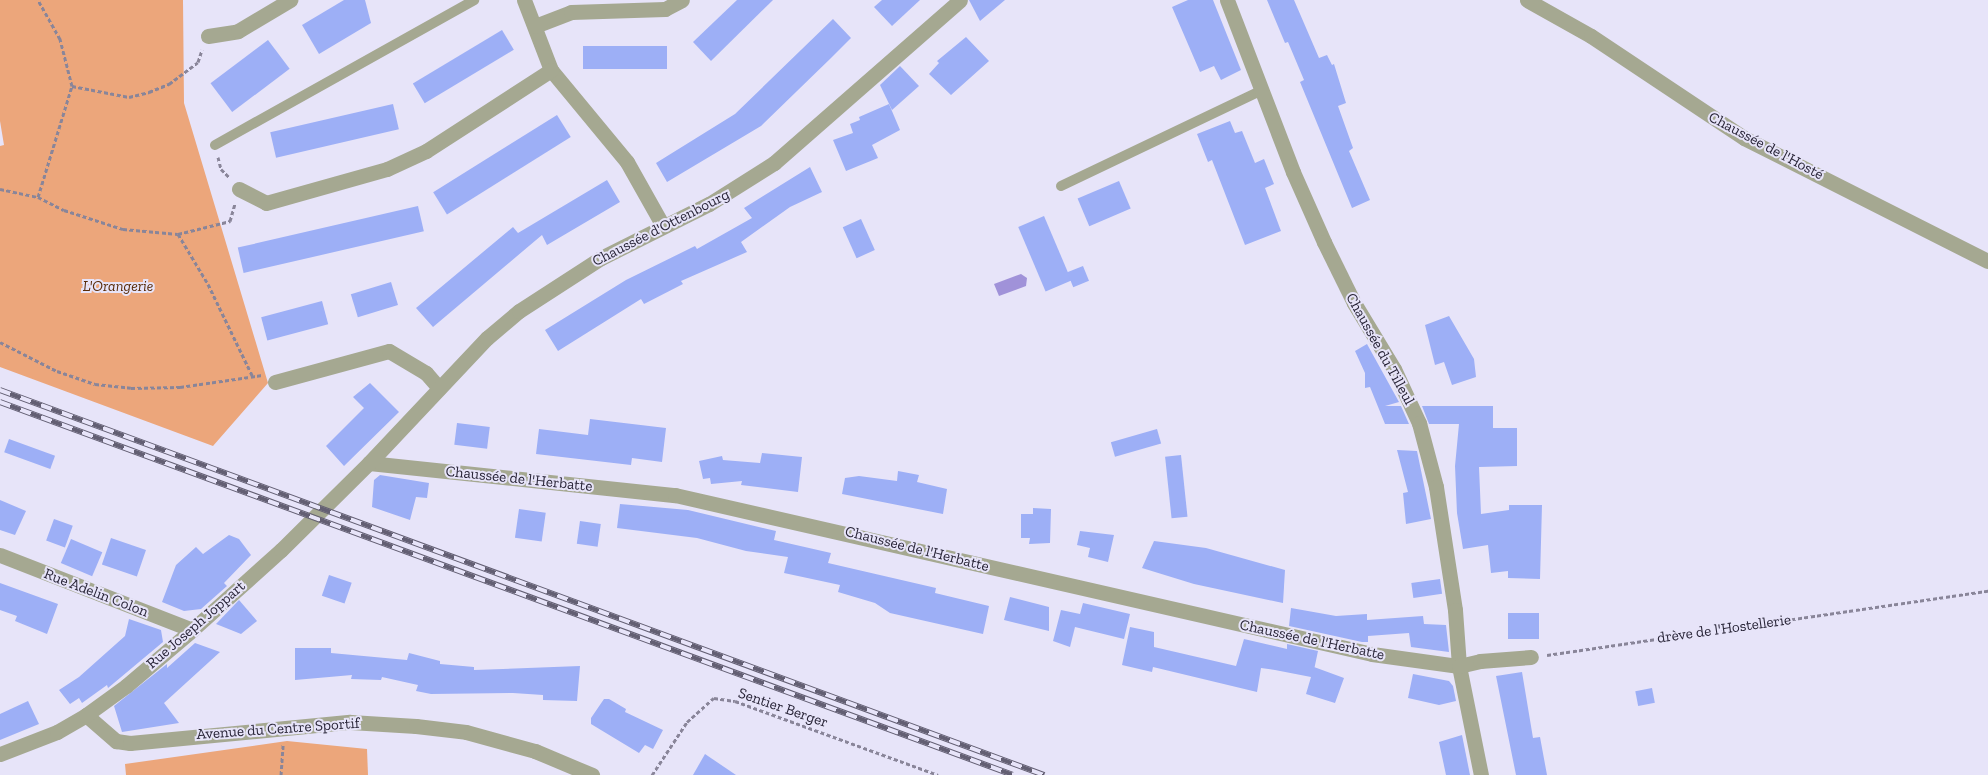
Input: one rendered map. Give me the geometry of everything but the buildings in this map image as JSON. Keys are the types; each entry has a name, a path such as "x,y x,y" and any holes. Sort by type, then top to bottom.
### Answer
{"street":[{"path":"208,36 238,31 290,0"},
{"path":"524,0 551,70 627,162 663,226"},
{"path":"535,26 571,12 665,9 682,0"},
{"name":"Chaussée d'Ottenbourg","path":"370,463 487,338 519,311 568,277 740,186 774,163 960,0"},
{"name":"Chaussée du Tilleul","path":"1228,0 1293,172 1331,257 1354,303 1394,368 1419,423 1437,496 1455,610 1459,666 1481,775"},
{"name":"Chaussée de l'Hosté","path":"1528,0 1591,36 1744,138 1988,261"},
{"path":"239,189 266,203 387,169 426,151 551,70"},
{"path":"275,382 389,351 426,373 439,388"},
{"name":"Chaussée de l'Herbatte","path":"370,463 675,495 1372,654 1459,666"},
{"name":"Rue Joseph Joppart","path":"0,754 57,732 86,715 126,686 281,550 370,463"},
{"name":"Rue Adelin Colon","path":"0,555 192,630"},
{"path":"1459,666 1480,661 1531,657"},
{"name":"Avenue du Centre Sportif","path":"86,715 116,741 130,743 350,722 416,726 466,732 535,751 592,775"}],"lane":[{"path":"215,145 474,0"},
{"path":"1060,186 1262,90"}],"path":[{"path":"38,0 60,39 72,86 38,197"},
{"path":"72,86 129,97 149,92 169,84 198,62 208,36"},
{"path":"0,189 38,197 97,222 124,229 178,234 230,221 239,189 221,169 215,145"},
{"path":"178,234 212,292 253,377"},
{"path":"0,342 56,371 94,384 131,388 180,387 265,376 275,382"},
{"name":"drève de l'Hostellerie","path":"1531,657 1988,591"},
{"name":"Sentier Berger","path":"652,775 687,722 714,698 735,701 938,775"}],"green space":[{"name":"L'Orangerie","path":"0,0 183,0 184,103 268,383 213,446 0,367 0,146 4,145 0,121"},
{"path":"287,741 367,749 368,775 126,775 125,764"}],"shaded area":[{"path":"1021,274 1027,278 1026,286 999,296 994,284"}],"railway":[{"path":"0,390 1044,775"},
{"path":"0,402 1013,775"}]}
